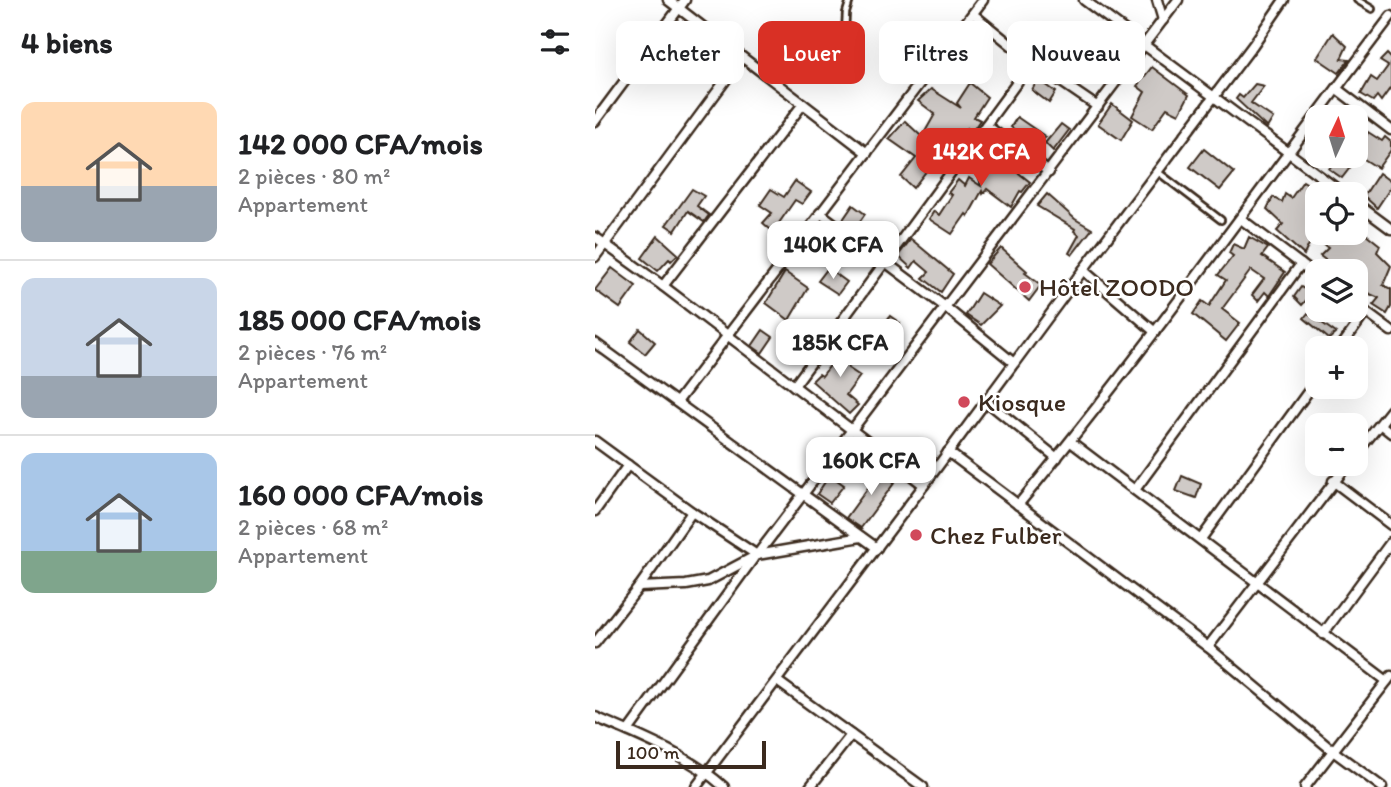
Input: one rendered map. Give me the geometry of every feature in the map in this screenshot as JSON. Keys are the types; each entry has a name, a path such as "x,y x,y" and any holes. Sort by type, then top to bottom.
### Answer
{"street":[{"path":"668,0 695,21"},
{"path":"595,121 685,0"},
{"path":"677,402 983,0"},
{"path":"1084,0 1112,21"},
{"path":"1157,0 1163,20"},
{"path":"1178,0 1145,46 1327,182"},
{"path":"696,787 1284,0"},
{"path":"973,14 1007,42"},
{"path":"1018,505 1071,442 1155,332 1391,16"},
{"path":"744,60 867,153"},
{"path":"595,257 723,84"},
{"path":"794,386 1016,84"},
{"path":"1064,84 1098,107"},
{"path":"628,731 851,429 1116,84"},
{"path":"1337,89 1391,130"},
{"path":"663,286 803,104"},
{"path":"986,125 1049,172"},
{"path":"1368,212 1391,229"},
{"path":"820,213 944,306 1014,363"},
{"path":"1241,219 1305,267"},
{"path":"595,237 924,485"},
{"path":"1135,490 1301,264"},
{"path":"1083,270 1155,332"},
{"path":"1368,314 1391,331"},
{"path":"595,342 877,548"},
{"path":"1201,539 1305,396"},
{"path":"986,401 1057,458"},
{"path":"1368,440 1391,410"},
{"path":"1381,425 1391,433"},
{"path":"595,441 755,557"},
{"path":"1071,442 1323,634 1389,678 1305,787"},
{"path":"948,452 1208,647 1333,751 1381,787"},
{"path":"595,510 628,465"},
{"path":"1208,647 1337,476"},
{"path":"1333,481 1391,525"},
{"path":"595,643 692,512"},
{"path":"639,587 686,585 708,580 755,557 860,537"},
{"path":"1323,634 1391,542"},
{"path":"776,681 851,735 911,784 923,787"},
{"path":"595,728 597,718 628,731 708,772 724,787"},
{"path":"810,787 851,735"}],"lane":[{"path":"846,21 850,0"},
{"path":"1357,0 1372,9"},
{"path":"1157,171 1221,220"}],"building":[{"path":"1333,33 1347,46 1341,59 1349,60 1339,73 1317,58"},
{"path":"1387,54 1391,58 1391,87 1381,101 1377,96 1373,101 1361,94 1371,77 1377,81 1388,66 1380,61"},
{"path":"1152,67 1189,95 1179,114 1167,108 1152,129 1132,116 1145,92 1137,86 1145,84 1145,76"},
{"path":"969,84 987,97 974,117 980,120 969,136 967,129 952,158 943,150 913,188 901,177 916,158 889,139 905,121 922,137 935,114 918,101 931,89 961,108 957,103"},
{"path":"1035,84 1045,84 1056,92 1049,103 1032,90"},
{"path":"1255,84 1264,86 1251,103 1273,118 1267,128 1236,99 1239,95 1243,98"},
{"path":"1112,104 1133,120 1121,140 1098,124"},
{"path":"1017,117 1046,137 1035,146 1011,127"},
{"path":"1061,124 1069,130 1053,151 1045,143"},
{"path":"1369,133 1382,141 1385,137 1391,142 1391,150 1378,168 1369,162"},
{"path":"992,144 1009,159 1006,163 1030,182 1020,191 1011,207 987,189 983,194 982,191 968,216 966,214 952,234 929,219 934,211 939,215 952,195 948,193 958,180 965,186 969,178 981,186 975,162 972,160 978,151 984,156"},
{"path":"1204,149 1234,173 1220,190 1190,167"},
{"path":"1330,168 1350,168 1342,178"},
{"path":"1379,173 1391,182 1391,187 1377,208 1368,200 1368,190"},
{"path":"795,181 811,192 802,204 795,200 779,223 786,228 779,237 763,223 772,213 760,205 771,189 784,197"},
{"path":"1303,181 1305,182 1305,245 1309,245 1304,255 1277,231 1283,224 1267,209 1273,197 1282,202 1285,194 1291,198"},
{"path":"692,189 704,196 697,206 709,215 704,222 688,211 675,231 666,225"},
{"path":"1047,194 1075,219 1092,229 1072,255 1069,253 1079,235 1075,229 1037,206"},
{"path":"853,205 865,214 854,230 842,221"},
{"path":"658,236 678,254 658,271 642,258"},
{"path":"1368,236 1380,245 1377,252 1391,266 1383,285 1391,289 1391,307 1387,314 1373,305 1379,298 1368,293 1368,259 1324,259 1320,256 1328,248 1324,245 1368,245"},
{"path":"1249,237 1268,248 1262,256 1285,272 1269,296 1265,292 1258,301 1252,295 1264,279 1251,270 1222,309 1240,323 1226,341 1193,314 1202,301 1209,306 1226,280 1218,275 1233,256 1229,253 1233,244 1244,249"},
{"path":"911,239 953,274 941,292 923,278 929,272 916,261 911,268 898,256"},
{"path":"1001,248 1041,285 1029,301 987,264"},
{"path":"612,268 636,286 620,308 595,290"},
{"path":"828,268 847,282 838,294 818,281"},
{"path":"785,272 808,288 789,320 766,303"},
{"path":"1301,287 1305,290 1305,302 1302,305 1294,297"},
{"path":"980,293 1000,306 981,325 966,315"},
{"path":"890,316 900,323 890,337 880,330"},
{"path":"1309,322 1321,322 1336,333 1325,336"},
{"path":"640,329 655,342 645,354 630,342"},
{"path":"763,330 773,337 762,353 752,346"},
{"path":"849,341 861,348 848,368 860,376 846,395 858,405 849,414 812,381 819,374 822,376 835,359 837,361"},
{"path":"851,450 858,456 837,480 844,485 830,503 817,494 837,464 839,465"},
{"path":"872,465 895,482 861,528 846,518 875,478 867,472"},
{"path":"1182,476 1201,484 1196,498 1176,491"}],"place":[{"name":"Hôtel ZOODO","path":"1025,287"},
{"name":"Kiosque","path":"964,402"},
{"name":"Chez Fulber","path":"916,535"}]}
